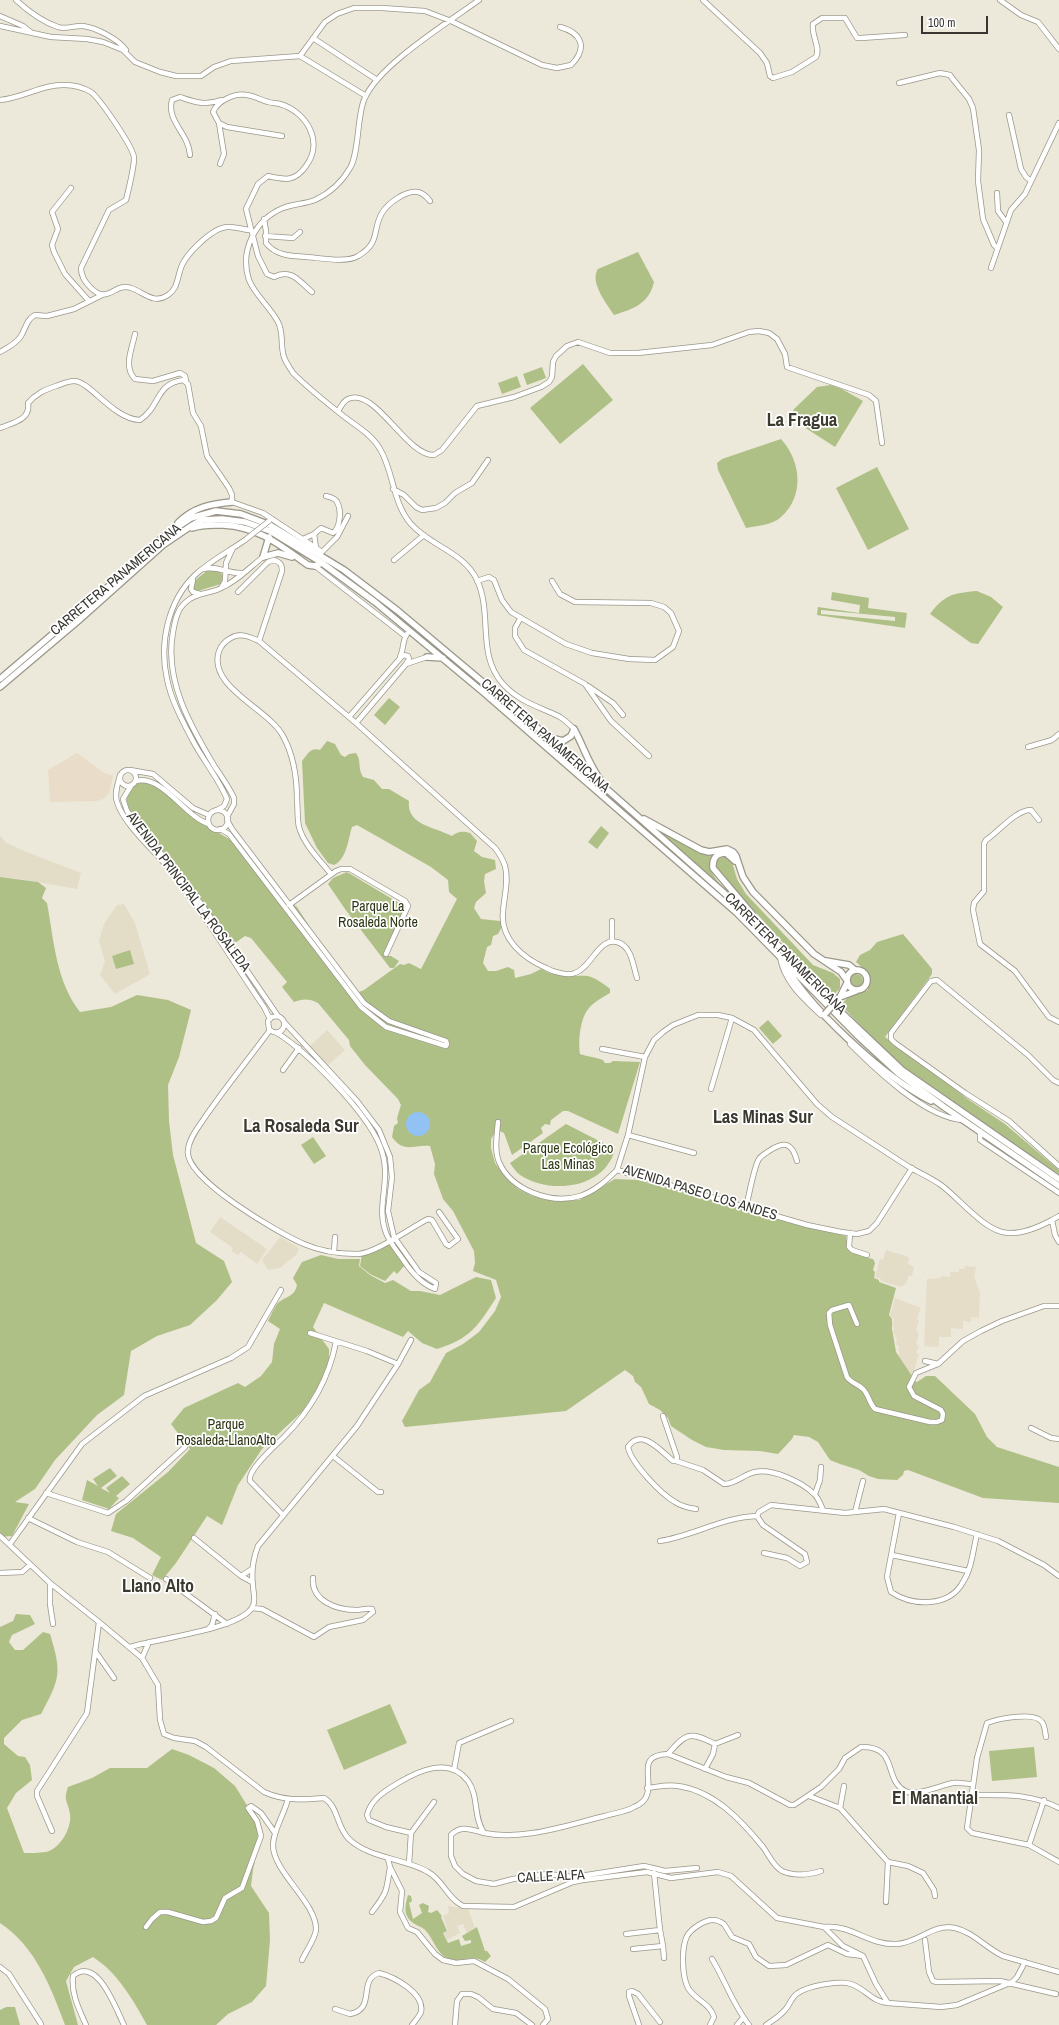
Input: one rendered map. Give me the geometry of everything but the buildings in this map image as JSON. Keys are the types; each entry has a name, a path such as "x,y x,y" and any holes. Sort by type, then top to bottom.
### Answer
{"main road":[{"path":"174,528 191,512 202,506 232,502"},
{"name":"CARRETERA PANAMERICANA","path":"0,679 174,528 192,518 216,511 241,514 276,528 344,570 398,611 547,736 730,898 781,947 844,1014 902,1070 1059,1179"},
{"name":"CARRETERA PANAMERICANA","path":"0,687 178,534 196,523 210,519 245,522 270,531 322,563 375,602 407,633 443,658 723,900 878,1055 944,1107 1059,1186"},
{"path":"178,534 198,526 210,524 250,529 269,537 308,565"},
{"path":"263,557 269,537"},
{"path":"322,552 344,570"},
{"path":"263,557 278,553 287,554 308,565 315,566 322,563"},
{"path":"427,657 443,658"},
{"path":"547,736 563,741 571,736 574,729"},
{"path":"574,729 581,741 591,767 619,800 652,824 701,850 709,852 727,849 733,852 736,856 740,870"},
{"path":"781,947 713,868 712,861 716,855 726,852 735,860 753,892 822,960 842,972 850,988 856,991"},
{"path":"780,956 789,972 825,1014 877,1065 922,1097 944,1107"},
{"path":"822,960 849,965 855,970 864,973 867,978 864,988 840,997"},
{"path":"825,1014 840,997 849,973 855,970"}],"street":[{"path":"16,0 38,16 60,28 83,26 94,29 114,40 125,49 127,54"},
{"path":"479,0 390,66 377,80 364,100 351,166 340,182 328,193 314,200 284,207 264,219 252,232 248,256 249,279 278,322 284,358 296,376 369,435 380,449 387,465 393,489 407,519 424,535 470,568 482,592 486,646 489,662 498,678 517,696 526,702 562,718 574,729"},
{"path":"703,0 760,53 768,63 770,76 773,78 792,72 809,63 816,57 818,50 812,30 813,24 822,18 845,18 857,38 905,35"},
{"path":"1000,0 1021,15 1038,22 1059,49"},
{"path":"300,56 330,18 345,10 354,8 415,10 451,21 542,65 557,68 572,66 581,50 580,39 576,34 572,30 560,27"},
{"path":"0,16 23,26 34,34"},
{"path":"0,26 34,34 103,42 115,46 127,54 135,62 160,72 196,77 206,73 214,67 231,61 300,56 366,96"},
{"path":"313,38 377,80"},
{"path":"899,83 945,73 952,78 969,99 975,118 979,150 978,181 983,218 994,245 997,248"},
{"path":"0,100 17,98 54,85 73,85 90,92 98,99 126,138 134,157 126,200 109,210 81,268 81,275 86,283 95,292 103,295"},
{"path":"190,155 186,139 173,119 172,100 180,97 190,101 208,104 228,98 247,95 280,104 295,112 303,119 312,134 314,151 304,168 290,179 281,180 268,176 258,184 246,209 258,256 267,274 274,277 281,273 288,273 312,292"},
{"path":"220,164 224,154 219,123 213,112 215,107 228,98"},
{"path":"1009,115 1021,169 1026,177 1031,181"},
{"path":"219,123 227,126 282,136"},
{"path":"991,268 1011,210 1025,194 1059,123"},
{"path":"71,188 52,212 58,230 52,245 65,274 89,300"},
{"path":"264,219 266,243 270,249 287,256 351,259 364,252 375,240 382,213 388,206 411,192 419,192 430,201"},
{"path":"997,193 998,211 1006,222"},
{"path":"0,352 16,342 22,336 30,318 36,315 47,316 74,309 89,300 109,294 123,287 132,288 149,298 155,299 168,296 176,286 183,262 216,229 237,227 252,232"},
{"path":"265,236 293,238 300,232"},
{"path":"338,411 347,399 358,397 373,405 402,434 425,454 434,455 442,450 477,406 541,387 549,382 552,377 553,362 556,356 567,346 578,342 610,353 626,353 712,345 750,332 759,331 769,333 777,340 785,354 787,367 869,395 876,401 876,413 882,443"},
{"path":"135,334 128,364 129,371 135,379 153,380 171,377 180,373 185,376 193,413 202,426 205,450 229,488 232,495 232,502 254,509 322,552 337,537 348,516"},
{"path":"0,428 24,418 28,413 28,403 35,394 67,382 75,381 82,383 117,412 134,420 140,420 156,403 161,390 167,384 176,381 186,381"},
{"path":"393,489 404,495 416,507 422,510 436,508 445,503 455,493 472,483 488,460"},
{"path":"303,539 314,534 321,528 333,533 340,524 337,501 326,496"},
{"path":"217,810 223,812 246,848 288,905 360,1007 386,1027 445,1047 447,1045 446,1041 389,1021 364,1003 288,905 242,852 229,834 220,829 215,829 192,814 158,785 151,781 142,779 136,781 131,786 123,784 120,780 120,775 125,770 153,774 196,811 209,815 211,813 224,806 227,799 193,740 170,690 165,672 166,635 171,610 182,589 201,570 219,556 245,540 271,519"},
{"path":"314,534 316,548"},
{"path":"394,560 424,535"},
{"path":"220,589 225,581 226,563 233,548"},
{"path":"220,829 225,826 234,804 234,798 198,737 178,694 172,671 172,636 177,613 185,602 200,594 220,589 233,582 263,557"},
{"path":"238,592 268,562 274,560 279,562 282,566 259,641"},
{"path":"315,566 407,633 403,641 403,652 398,660 348,717"},
{"path":"201,570 212,567 242,573"},
{"path":"195,575 190,586 193,592 200,594"},
{"path":"477,581 489,577 494,580 502,600 511,612 520,619 566,644 592,653 629,660 655,660 673,647 679,631 671,613 664,607 651,603 575,602 560,594 552,581"},
{"path":"520,619 515,628 515,636 524,650 585,684 612,703 623,715"},
{"path":"331,874 301,832 298,825 296,776 284,736 276,726 229,685 218,668 217,658 220,648 227,640 235,635 244,636 259,641 356,723 495,848 505,866 507,876 502,913 503,928 507,938 520,952 546,968 563,973 574,974 584,969 602,947 612,941 620,943 629,951 637,978"},
{"path":"356,723 409,659 406,654 398,660"},
{"path":"406,664 427,657"},
{"path":"379,683 383,688 385,688"},
{"path":"585,684 611,721 649,756"},
{"path":"1028,747 1052,740 1059,734"},
{"path":"130,770 135,773 136,781"},
{"name":"AVENIDA PRINCIPAL LA ROSALEDA","path":"120,775 116,795 117,802 124,815 194,903 264,1007 270,1019"},
{"name":"AVENIDA PRINCIPAL LA ROSALEDA","path":"131,786 123,799 127,811 202,905 278,1016"},
{"path":"1039,820 1031,810 1018,813 986,840 984,844 984,891 974,904 973,910 980,944 1015,971 1049,1017 1059,1022"},
{"path":"209,824 208,819 211,813"},
{"path":"242,852 246,848"},
{"path":"288,905 331,874 341,869 350,869 407,904 408,909 386,954"},
{"path":"612,921 612,941"},
{"path":"780,956 782,968 802,997 884,1078 930,1108 952,1120 964,1120"},
{"path":"1059,1083 1053,1080 1028,1055 937,980 931,981 891,1034 891,1039 895,1043 965,1093 1009,1121 1059,1166"},
{"path":"343,984 348,981"},
{"name":"AVENIDA PASEO LOS ANDES","path":"698,1015 718,1015 732,1018 754,1030 817,1104 832,1117 910,1168 869,1231 850,1233 807,1224 617,1170 628,1135 645,1057 654,1040 662,1032 673,1025 698,1015"},
{"path":"278,1016 270,1019 268,1024 270,1030 299,1048 354,1106 374,1134 386,1163 383,1211 385,1230 392,1239 418,1272 436,1283 435,1289 415,1276 392,1239 388,1211 392,1177 390,1157 379,1130 357,1100 278,1016"},
{"path":"711,1089 732,1018"},
{"path":"277,1033 283,1029 284,1022"},
{"path":"270,1030 210,1110 189,1143 187,1156 190,1163 205,1181 234,1203 304,1244 334,1252 363,1253 374,1250 430,1219 446,1244 449,1246 458,1239 439,1212"},
{"path":"283,1070 299,1048"},
{"path":"602,1049 645,1057"},
{"path":"498,1122 496,1140 499,1161 507,1176 516,1184 534,1193 558,1198 579,1196 604,1183 617,1170"},
{"path":"980,1131 980,1140 1059,1193"},
{"path":"628,1135 694,1153"},
{"path":"746,1206 759,1159 778,1145 784,1144 789,1146 795,1154 797,1161"},
{"path":"910,1168 941,1186 993,1228 1008,1233 1040,1227 1059,1216"},
{"path":"1052,1220 1055,1235 1059,1242"},
{"path":"850,1233 849,1247 852,1250 867,1255"},
{"path":"334,1252 335,1237"},
{"path":"10,1544 82,1444 144,1396 231,1358 248,1347 281,1290"},
{"path":"857,1324 849,1305 832,1310 829,1313 830,1324 847,1377 850,1381 865,1391 870,1405 876,1409 930,1422 937,1422 942,1420 943,1414 941,1410 914,1396 909,1387 916,1373 938,1364 963,1341 980,1331 1002,1321 1044,1306 1059,1306"},
{"path":"310,1333 367,1351 398,1364"},
{"path":"262,1609 255,1599 252,1582 252,1569 258,1546 333,1456 365,1414 398,1364 411,1340"},
{"path":"283,1515 249,1478 266,1454 286,1435 323,1385 332,1364 336,1342"},
{"path":"926,1360 938,1364"},
{"path":"663,1416 677,1458 676,1461"},
{"path":"1031,1428 1051,1438 1059,1439"},
{"path":"696,1509 676,1503 667,1497 632,1459 628,1447 633,1440 639,1438 654,1446 673,1462 676,1461 703,1470 724,1484 733,1482 754,1472 771,1471 797,1483 815,1494 823,1510"},
{"path":"46,1493 108,1513 126,1501 185,1447"},
{"path":"333,1456 381,1492"},
{"path":"815,1494 820,1480 821,1467"},
{"path":"855,1512 863,1481"},
{"path":"660,1541 701,1531 731,1519 757,1516 759,1512 770,1505 836,1512 855,1512 876,1509 899,1513 977,1534 1003,1544 1044,1565 1059,1576"},
{"path":"899,1513 887,1577 891,1592 898,1596 912,1600 932,1603 942,1600 963,1583 968,1571 977,1534"},
{"path":"757,1516 763,1525 804,1554 807,1562 800,1566 787,1558 764,1553"},
{"path":"28,1518 77,1542 108,1552 150,1578"},
{"path":"0,1536 50,1583 100,1622 142,1658 158,1685 162,1730 164,1734 174,1738 195,1741 206,1747 264,1792 288,1799 305,1800 324,1798 334,1807 339,1824 348,1839 388,1859 409,1864 429,1872 449,1896 463,1906 514,1906 573,1882 619,1874 647,1872 671,1878 718,1872 731,1876 777,1918 824,1927 836,1926 857,1932 872,1941 891,1944 912,1941 939,1927 955,1928 970,1934 995,1952 1059,1972"},
{"path":"194,1538 241,1576 252,1582"},
{"path":"892,1554 968,1571"},
{"path":"0,1573 22,1572 30,1565"},
{"path":"241,1576 252,1569"},
{"path":"252,1608 262,1609 314,1637 328,1627 363,1620 372,1612 372,1609 368,1608 358,1610 338,1608 327,1603 319,1598 313,1589 313,1578"},
{"path":"166,1579 227,1624"},
{"path":"50,1583 50,1604 53,1624"},
{"path":"130,1647 227,1624 244,1617 252,1608 255,1599"},
{"path":"208,1629 212,1624 215,1614"},
{"path":"52,1831 37,1796 37,1791 87,1713 100,1622"},
{"path":"142,1658 149,1642"},
{"path":"95,1651 114,1678"},
{"path":"1046,1737 1042,1721 1035,1716 993,1720 987,1723 980,1743 972,1784 972,1795 967,1828 972,1833 1029,1845 1059,1862"},
{"path":"454,1770 460,1743 511,1720"},
{"path":"668,1754 682,1739 691,1734 715,1744 738,1735"},
{"path":"705,1769 713,1754 715,1744"},
{"path":"411,1833 386,1827 369,1820 366,1815 368,1809 381,1794 415,1773 428,1768 454,1770 467,1780 474,1795 477,1820 484,1833 506,1836 539,1831 632,1809 644,1801 647,1795 646,1773 649,1762 659,1755 668,1754 705,1769 760,1788 790,1805 800,1804 831,1778 845,1758 861,1747 876,1748 884,1754 899,1787 907,1792 916,1793 954,1783 972,1784"},
{"path":"647,1788 678,1786 698,1791 720,1802 757,1841 776,1866 782,1871 811,1875 821,1871"},
{"path":"840,1808 844,1786"},
{"path":"972,1795 1025,1795 1044,1800 1059,1808"},
{"path":"809,1796 840,1808 888,1862 908,1866 923,1872 928,1879 935,1896"},
{"path":"288,1799 275,1833 274,1848 276,1856 311,1912 316,1924 315,1934 302,1960"},
{"path":"1029,1845 1044,1800"},
{"path":"409,1864 411,1833 434,1802"},
{"path":"146,1927 152,1918 160,1912 168,1912 203,1922 211,1921 216,1918 225,1898 242,1888 261,1836 257,1821 248,1808 251,1806 261,1814 275,1833"},
{"name":"CALLE ALFA","path":"484,1833 463,1828 456,1830 451,1835 451,1856 456,1866 463,1874 476,1881 494,1884 513,1879 546,1874 574,1877 644,1866 665,1871 696,1868"},
{"path":"388,1859 390,1867 402,1891 400,1912 408,1928 417,1932 435,1954 443,1960 456,1963 474,1961 511,1982 545,2009 548,2019 543,2025"},
{"path":"886,1902 888,1862"},
{"path":"372,1912 386,1893 389,1885 390,1867"},
{"path":"654,1873 664,1958"},
{"path":"710,2025 714,2017 711,2010 691,1992 685,1981 685,1946 688,1936 692,1930 704,1923 713,1920 724,1924 732,1937 749,1944 756,1957 769,1966 786,1964 828,1945 847,1954 863,1956"},
{"path":"824,1927 843,1946 863,1956 876,1984 888,2003"},
{"path":"626,1934 660,1930"},
{"path":"925,1940 929,1972 933,1980 1012,1982 1056,1994"},
{"path":"633,1949 663,1946"},
{"path":"712,1959 723,1976 743,2018 749,2025"},
{"path":"766,2025 782,2014 798,1993 828,1983 841,1982 853,1984 864,1990 873,2000 888,2003 941,2007 957,2005 1012,1982 1017,1977 1025,1962"},
{"path":"0,1967 9,1974 41,2024"},
{"path":"86,2025 72,1987 73,1976 78,1972 86,1970 95,1974 102,1983 124,2025"},
{"path":"335,2009 350,2014 360,2010 366,2002 367,1986 371,1978 379,1973 404,1986 419,1998 421,2012 412,2025"},
{"path":"639,2025 628,1996 632,1991 638,1994 660,2022"},
{"path":"455,2025 457,2001 459,1996 462,1994 471,1994 480,1998 493,2009 516,2013 532,2025"},
{"path":"737,2025 743,2018"}],"shaded area":[{"path":"77,753 104,773 113,776 109,793 103,799 97,801 50,802 48,770"},
{"path":"0,835 5,842 24,851 81,873 77,889 21,879 0,877"},
{"path":"124,904 135,923 150,974 115,994 100,975 105,961 99,941 104,924 117,905"},
{"path":"327,1030 345,1050 327,1066 309,1047"},
{"path":"220,1217 267,1249 257,1264 241,1252 238,1255 231,1251 233,1248 210,1232"},
{"path":"280,1237 299,1248 297,1254 280,1268 268,1270 262,1260"},
{"path":"886,1250 906,1256 909,1258 908,1264 914,1267 912,1276 909,1275 906,1283 901,1287 881,1281 881,1279 875,1277 880,1259 883,1260"},
{"path":"966,1266 976,1267 974,1277 980,1293 979,1318 971,1317 971,1322 963,1321 963,1329 951,1328 951,1337 939,1337 939,1347 924,1346 927,1279 941,1278 941,1276 950,1277 950,1272 959,1272 959,1269 964,1269"},
{"path":"895,1298 921,1308 917,1319 919,1321 916,1330 919,1333 916,1344 919,1346 916,1353 919,1354 912,1376 899,1358 899,1346 896,1345 897,1340 893,1332 894,1328 892,1326 894,1319 890,1316"},
{"path":"448,1906 468,1909 475,1928 467,1933 463,1924 457,1926 460,1933 447,1940 444,1933 448,1931 443,1916 449,1913"}],"green space":[{"path":"638,252 654,282 652,289 644,301 634,308 614,315 600,293 597,286 596,274 598,269"},
{"path":"583,364 613,400 560,444 530,408"},
{"path":"542,367 546,378 527,385 523,374"},
{"path":"517,376 521,387 502,394 498,383"},
{"path":"831,385 842,389 863,401 835,447 790,418 794,409 817,387"},
{"path":"781,439 788,448 796,468 798,478 794,499 789,509 778,520 764,525 746,528 718,470 717,463 722,459"},
{"path":"877,467 909,529 868,550 836,488"},
{"path":"209,569 222,574 221,584 198,591 193,589 193,582"},
{"path":"977,591 991,597 1003,607 978,644 971,643 930,614 945,598 956,594"},
{"path":"832,592 869,598 868,608 907,613 905,628 817,615 818,607 859,613 860,605 831,600","holes":["821,610 895,617 895,621 821,614"]},
{"path":"389,698 400,707 385,725 374,715"},
{"path":"327,741 335,744 341,755 345,757 349,754 356,753 363,777 374,780 382,789 389,789 409,801 409,809 417,820 452,836 461,832 470,833 477,841 474,851 482,857 495,860 496,869 485,874 484,881 486,893 476,902 474,908 481,919 500,921 503,925 498,934 493,936 491,945 487,947 483,963 488,971 496,971 508,967 514,970 515,978 531,974 541,969 562,976 588,976 600,981 610,989 610,993 593,1004 586,1012 580,1030 580,1054 603,1060 605,1063 610,1063 613,1061 640,1062 618,1134 568,1111 563,1111 551,1120 550,1125 545,1124 541,1128 543,1133 512,1155 504,1133 497,1130 491,1139 491,1148 495,1163 507,1179 518,1189 532,1196 548,1200 579,1200 615,1179 638,1180 795,1224 846,1236 848,1244 852,1249 867,1255 868,1258 873,1259 875,1263 873,1270 875,1272 874,1278 879,1280 879,1282 896,1288 889,1315 892,1319 892,1329 896,1352 912,1376 912,1379 917,1382 926,1376 935,1376 975,1414 987,1437 997,1447 1059,1467 1059,1503 983,1498 908,1470 904,1471 903,1475 897,1480 878,1479 859,1470 830,1460 818,1442 809,1437 794,1435 778,1454 760,1451 724,1450 706,1447 692,1440 671,1426 668,1418 660,1410 649,1404 641,1387 635,1382 633,1376 625,1370 566,1411 405,1427 402,1421 419,1390 430,1382 446,1353 463,1344 479,1332 495,1311 501,1297 496,1280 473,1271 475,1263 474,1251 453,1211 443,1199 434,1174 435,1164 430,1146 405,1147 396,1142 392,1137 394,1126 398,1123 397,1118 401,1105 398,1099 365,1065 350,1046 349,1040 318,1003 312,1000 300,1000 294,1002 282,987 287,982 251,938 245,936 235,943 231,943 187,881 131,813 127,803 128,794 133,788 142,781 151,783 174,798 212,829 241,846 280,895 297,907 313,932 359,992 400,964 404,965 409,963 421,969 457,899 449,892 448,880 431,867 357,825 352,827 342,858 334,865 328,863 317,848 305,823 302,761 311,750 320,750"},
{"path":"601,826 609,833 597,849 588,842"},
{"path":"654,828 699,853 707,855 712,854 710,868 713,874 717,881 739,903"},
{"path":"727,856 732,862 737,879 746,894 813,965 833,973 840,979 840,988 832,997 716,868 718,859"},
{"name":"Parque La Rosaleda Norte","path":"347,872 404,906 404,910 385,951 387,956 391,956 399,961 394,968 390,968 328,884 333,878"},
{"path":"0,877 38,882 46,888 42,898 47,903 57,960 66,987 80,1012 111,1007 137,995 168,1000 191,1010 179,1057 168,1085 169,1121 173,1155 196,1243 224,1261 232,1282 217,1300 190,1325 157,1336 131,1351 124,1395 97,1415 55,1460 35,1489 15,1502 29,1504 12,1536 0,1537"},
{"path":"903,934 932,969 932,974 885,1037 969,1100 1005,1124 1059,1170 1059,1174 983,1125 898,1064 841,1005 848,997 868,990 866,974 856,962 860,955 870,950 877,942"},
{"path":"130,950 134,964 116,969 112,956"},
{"path":"853,974 859,974 863,978 863,984 859,988 853,988 849,984 849,978"},
{"path":"768,1020 782,1036 773,1044 759,1028"},
{"name":"Parque Ecológico Las Minas","path":"566,1124 615,1149 609,1162 600,1173 588,1180 561,1186 546,1185 532,1181 520,1175 510,1163"},
{"path":"313,1137 326,1156 314,1164 301,1145"},
{"path":"391,1242 406,1264 397,1274 394,1271 385,1281 370,1274 360,1266 362,1254 375,1252"},
{"name":"Parque Rosaleda-LlanoAlto","path":"321,1255 338,1259 360,1259 359,1266 370,1275 385,1283 393,1280 411,1291 420,1291 440,1295 476,1277 491,1280 496,1298 472,1330 458,1341 437,1349 422,1343 408,1331 403,1337 324,1303 313,1327 329,1349 329,1361 322,1381 303,1411 262,1449 238,1485 222,1525 207,1516 176,1563 162,1580 152,1575 161,1557 133,1538 111,1531 116,1514 168,1472 190,1449 171,1424 184,1408 238,1383 245,1387 261,1376 272,1362 274,1344 280,1329 268,1321 278,1303 296,1289 297,1285 293,1278 302,1262"},
{"path":"110,1468 117,1476 101,1488 110,1493 106,1488 122,1476 130,1484 116,1496 119,1498 109,1509 82,1500 87,1480 98,1486 93,1479"},
{"path":"16,1614 30,1615 35,1624 12,1635 9,1642 15,1650 23,1650 43,1632 50,1634 54,1647 57,1667 55,1684 41,1714 22,1720 4,1738 4,1744 18,1756 25,1757 30,1765 32,1780 16,1793 7,1808 24,1853 46,1852 51,1850 56,1847 64,1837 70,1820 66,1798 68,1787 92,1778 110,1768 147,1768 172,1749 189,1755 214,1768 235,1786 258,1823 257,1852 251,1886 269,1913 270,1940 266,1986 252,2002 228,2014 216,2025 147,2025 117,1979 102,1963 93,1957 74,1967 66,1981 78,2025 65,2025 48,1982 32,1955 12,1932 0,1923 0,1627 13,1621"},
{"path":"390,1704 407,1743 344,1770 327,1730"},
{"path":"1034,1747 1037,1777 992,1781 989,1751"},
{"path":"408,1895 411,1896 412,1901 409,1903 413,1919 422,1913 419,1905 423,1903 429,1906 428,1912 431,1913 437,1910 442,1916 441,1917 447,1931 443,1933 448,1943 459,1939 461,1946 471,1943 471,1940 465,1941 462,1936 477,1927 485,1951 487,1951 491,1956 485,1962 475,1958 454,1960 445,1957 438,1950 424,1929 413,1923 407,1916 405,1909"},
{"path":"6,2007 15,2007 20,2025 0,2025 0,2010"}],"water":[{"path":"418,1112 426,1116 430,1124 426,1132 418,1136 410,1132 406,1124 410,1116"}],"district":[{"name":"La Fragua","path":"802,421"},
{"name":"Las Minas Sur","path":"763,1118"},
{"name":"La Rosaleda Sur","path":"301,1127"},
{"name":"Llano Alto","path":"158,1587"},
{"name":"El Manantial","path":"935,1799"}]}
